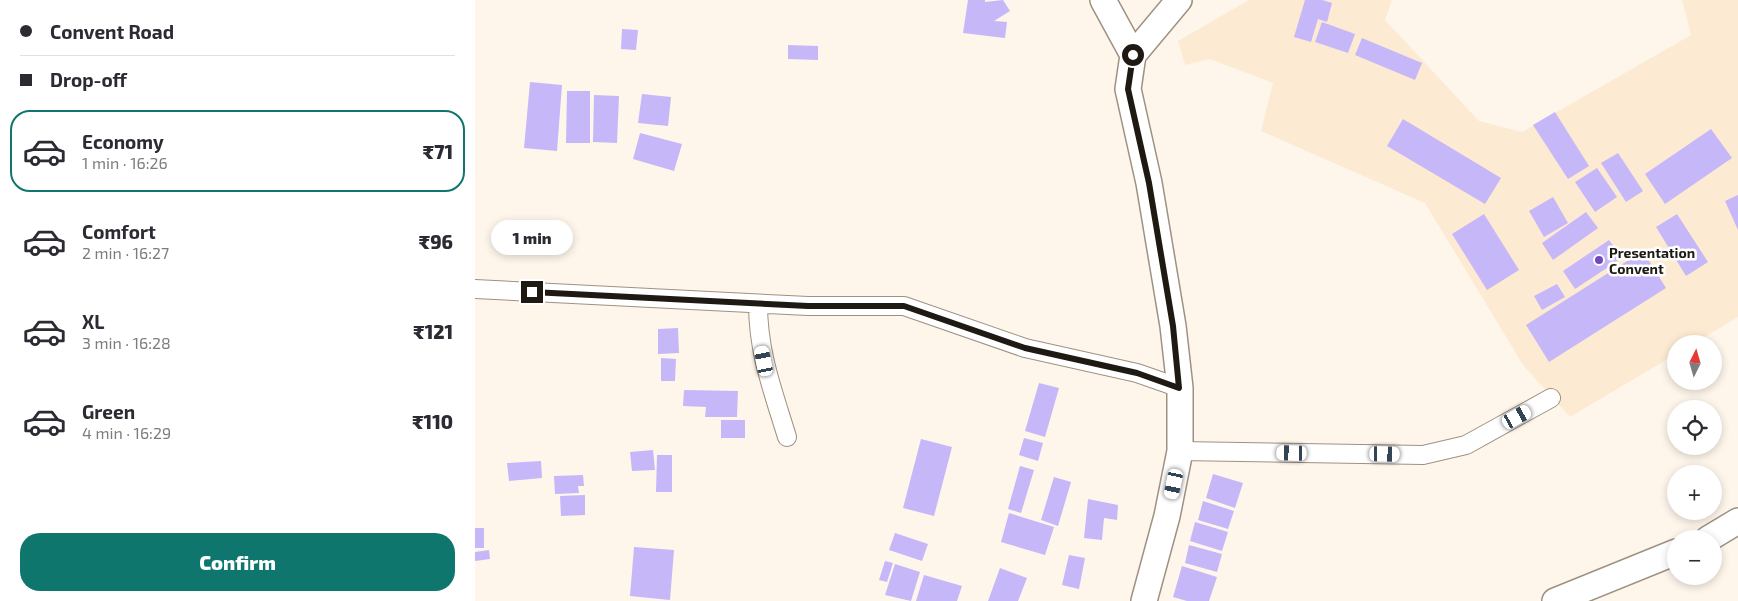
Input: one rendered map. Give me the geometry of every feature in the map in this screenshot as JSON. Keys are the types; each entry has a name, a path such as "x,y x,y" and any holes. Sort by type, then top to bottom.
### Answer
{"main road":[{"path":"1103,0 1133,55"},
{"path":"1144,601 1167,516 1180,451 1179,388 1173,326 1149,183 1128,89 1133,55 1179,0"},
{"path":"1722,531 1738,521"},
{"path":"1555,601 1667,556"}],"street":[{"path":"475,289 758,304 904,306 1025,348 1137,373 1179,388"},
{"path":"758,304 758,333 764,361 787,437"},
{"path":"1180,451 1423,455 1466,445 1551,398"}],"shaded area":[{"name":"Presentation Convent","path":"1249,0 1392,0 1385,20 1479,121 1522,132 1691,35 1682,0 1738,0 1738,317 1708,335 1667,335 1667,359 1570,417 1523,365 1425,203 1261,131 1273,83 1210,59 1185,65 1178,41"}],"building":[{"path":"968,0 985,0 985,2 1003,0 1010,11 994,21 1007,22 1005,38 963,33"},
{"path":"1305,0 1322,0 1332,3 1327,22 1318,19 1311,42 1294,37"},
{"path":"1322,22 1355,34 1348,53 1315,42"},
{"path":"622,29 638,30 636,50 621,49"},
{"path":"1362,38 1422,63 1415,80 1355,55"},
{"path":"788,45 818,46 818,60 788,59"},
{"path":"530,82 562,85 557,151 524,148"},
{"path":"567,91 590,91 590,143 566,143"},
{"path":"642,94 671,97 668,126 638,123"},
{"path":"594,95 619,96 617,143 593,142"},
{"path":"1555,112 1589,166 1568,179 1533,125"},
{"path":"1403,119 1501,178 1485,204 1387,146"},
{"path":"1711,129 1732,158 1665,204 1645,174"},
{"path":"640,133 682,144 674,171 633,159"},
{"path":"1618,153 1643,191 1626,202 1601,163"},
{"path":"1597,168 1617,197 1595,212 1575,182"},
{"path":"1738,195 1738,230 1725,201"},
{"path":"1553,197 1568,223 1544,237 1529,211"},
{"path":"1586,212 1598,228 1553,260 1542,243"},
{"path":"1484,214 1519,270 1487,290 1452,234"},
{"path":"1677,214 1708,262 1686,276 1656,227"},
{"path":"1609,240 1622,258 1575,289 1563,271"},
{"path":"1643,251 1666,288 1549,362 1526,325"},
{"path":"1557,284 1565,297 1542,310 1534,296"},
{"path":"678,328 679,353 658,354 658,329"},
{"path":"661,358 676,359 675,381 661,381"},
{"path":"1039,383 1059,388 1045,437 1025,431"},
{"path":"684,390 738,391 737,417 705,417 706,407 683,406"},
{"path":"721,420 745,420 745,438 721,438"},
{"path":"1024,438 1043,443 1038,461 1019,455"},
{"path":"921,439 952,447 934,516 903,508"},
{"path":"653,450 655,470 632,471 630,452"},
{"path":"657,455 672,455 672,492 656,492"},
{"path":"541,461 542,478 509,481 507,463"},
{"path":"1020,466 1034,470 1021,513 1008,509"},
{"path":"1213,474 1243,483 1235,508 1206,498"},
{"path":"583,475 584,486 578,486 579,493 555,494 554,476"},
{"path":"1054,477 1071,482 1058,526 1041,520"},
{"path":"585,495 585,515 561,516 560,496"},
{"path":"1088,499 1118,505 1117,520 1104,518 1102,540 1084,538"},
{"path":"1203,501 1234,511 1228,529 1198,520"},
{"path":"1009,513 1054,527 1045,555 1001,542"},
{"path":"1195,522 1228,532 1222,551 1190,541"},
{"path":"475,528 484,528 484,548 475,548"},
{"path":"895,533 928,544 922,561 889,550"},
{"path":"1189,545 1222,554 1217,572 1185,563"},
{"path":"634,547 674,550 670,600 630,596"},
{"path":"489,550 490,559 475,561 475,552"},
{"path":"1069,555 1085,558 1079,589 1062,585"},
{"path":"885,561 893,563 887,582 879,580"},
{"path":"895,564 920,572 911,601 885,595"},
{"path":"1182,566 1217,577 1209,601 1187,601 1173,597"},
{"path":"1000,568 1027,578 1018,601 988,601"},
{"path":"924,575 962,586 957,601 916,601"}],"place":[{"name":"Presentation Convent","path":"1599,260"}],"route":[{"path":"532,292 808,306 904,306 1025,348 1137,373 1179,388 1173,326 1149,183 1128,89 1133,55"}]}
